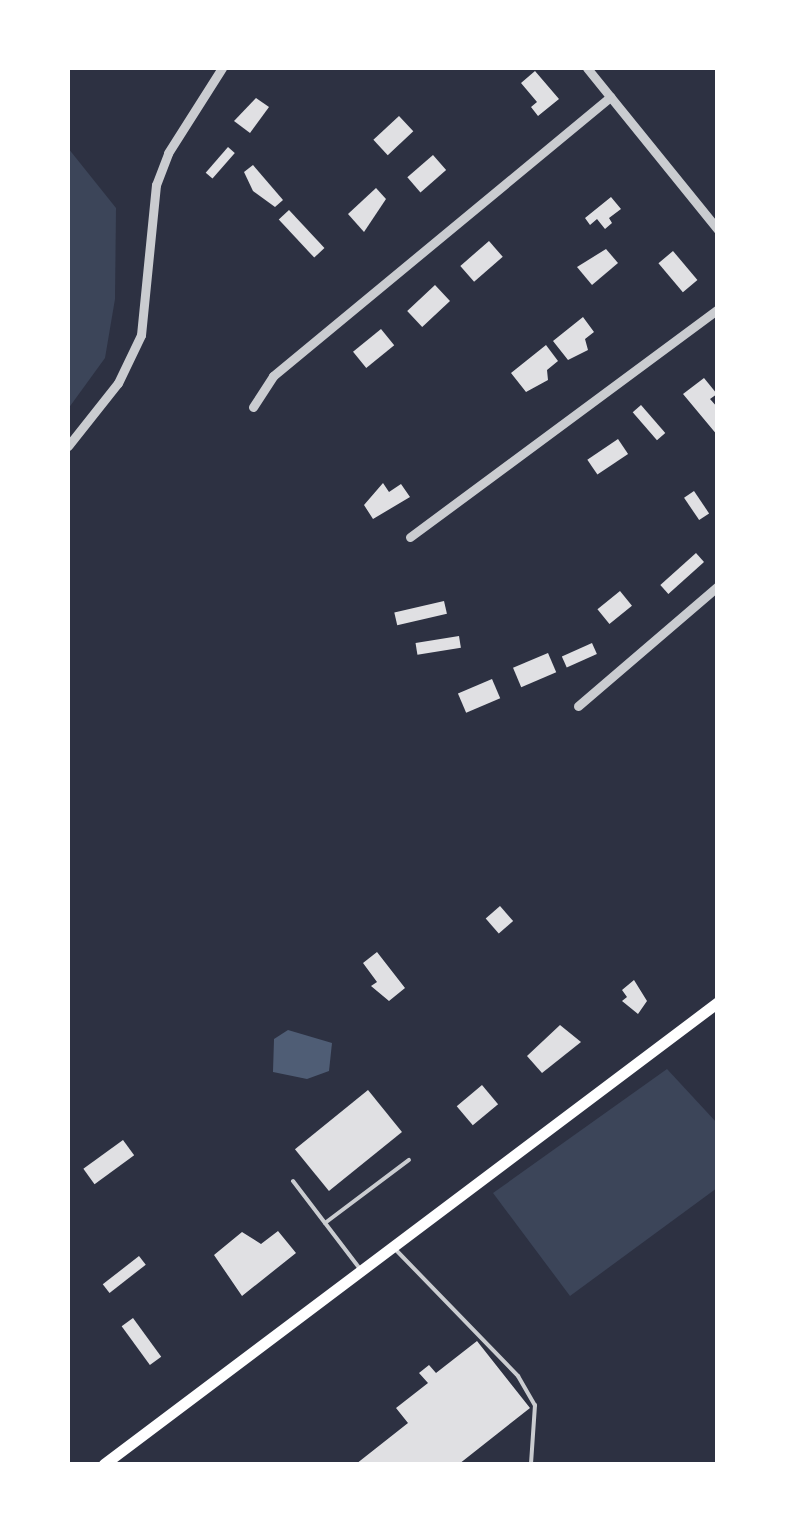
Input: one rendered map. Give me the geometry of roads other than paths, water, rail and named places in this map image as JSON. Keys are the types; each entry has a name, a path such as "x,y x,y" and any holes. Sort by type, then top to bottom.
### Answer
{"main road":[{"path":"104,1464 718,1002"}],"street":[{"path":"68,446 118,383 141,335 156,185 168,154 222,68"},
{"path":"587,68 718,230"},
{"path":"253,407 273,376 610,97"},
{"path":"410,537 718,308"},
{"path":"578,706 718,586"}],"lane":[{"path":"325,1223 410,1160"},
{"path":"293,1181 360,1270"},
{"path":"392,1245 518,1376 535,1404 530,1464"}]}
